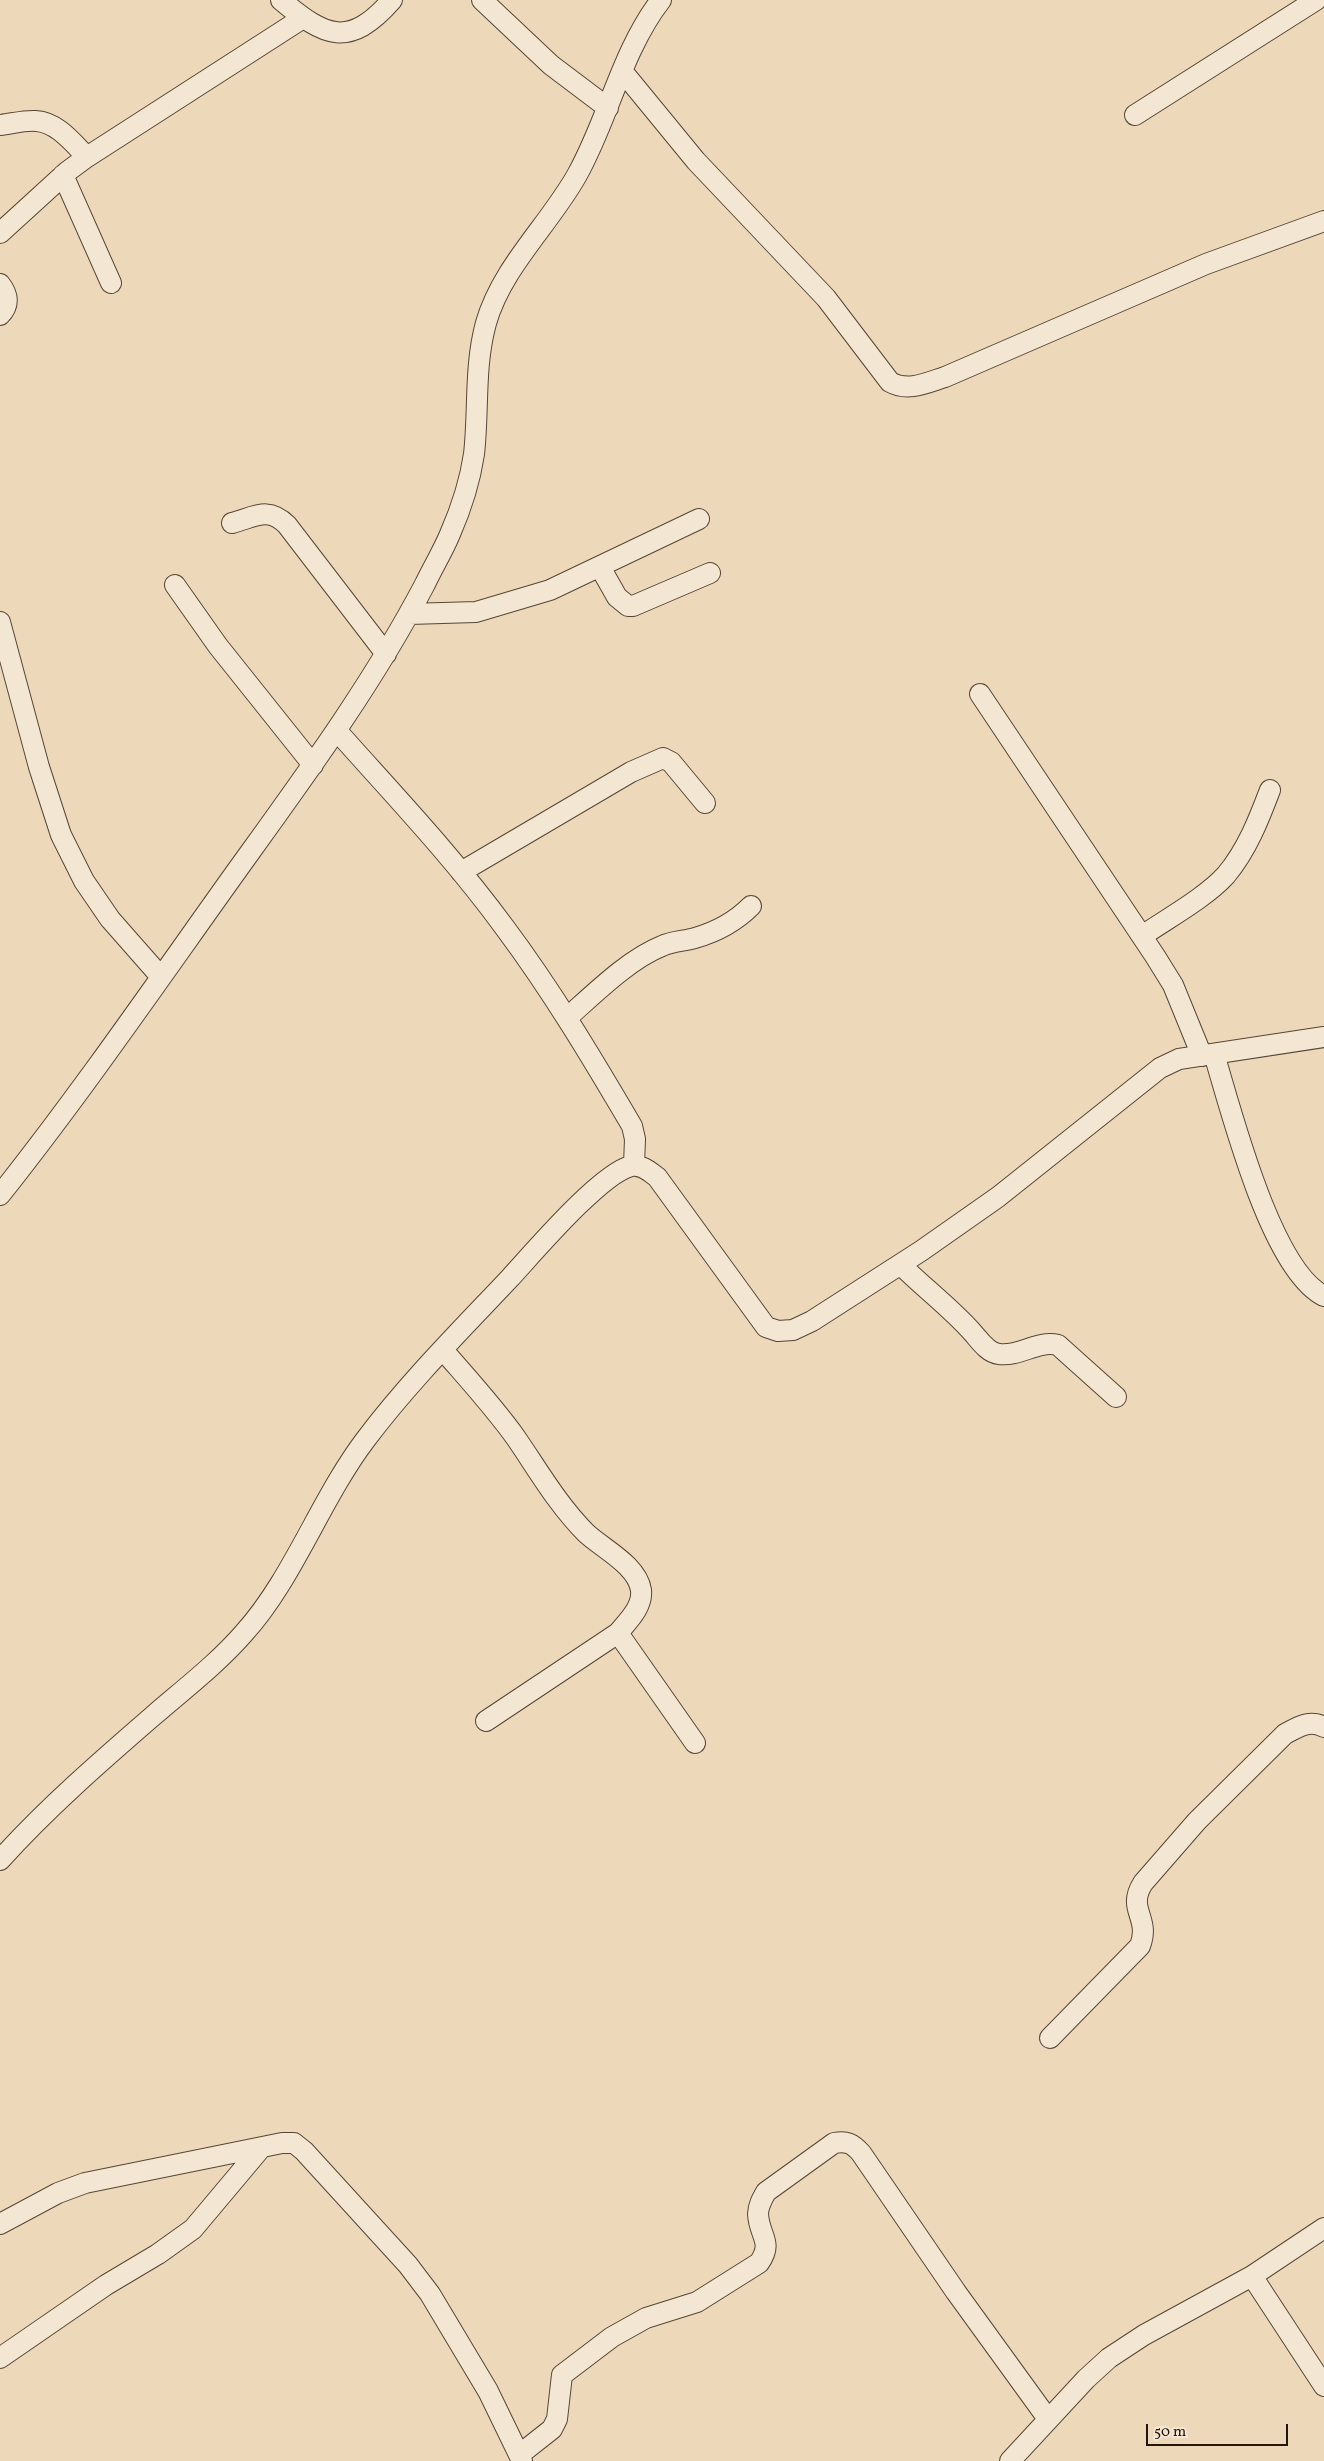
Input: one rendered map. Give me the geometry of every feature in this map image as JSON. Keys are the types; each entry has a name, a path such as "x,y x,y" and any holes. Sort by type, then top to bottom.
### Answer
{"street":[{"path":"281,0 316,28 350,32 367,25 392,0"},
{"path":"482,0 551,65 608,108"},
{"path":"2,1187 67,1108 313,765 386,654 409,614 450,535 466,492 474,454 479,354 487,319 502,285 576,177 600,129 623,72 651,12 661,0"},
{"path":"1136,115 1316,0"},
{"path":"0,233 64,175 87,157 303,18"},
{"path":"623,72 696,161 826,298 890,382 900,388 916,386 945,377 1206,264 1324,221"},
{"path":"0,125 37,120 50,124 60,130 87,157"},
{"path":"64,175 111,283"},
{"path":"0,284 8,299 7,306 0,315"},
{"path":"232,523 269,513 277,515 287,525 386,654"},
{"path":"409,614 476,612 550,590 699,519"},
{"path":"600,567 617,597 628,606 633,606 710,573"},
{"path":"175,585 218,646 313,765"},
{"path":"0,622 36,758 61,835 84,881 110,919 161,977"},
{"path":"980,694 1173,985 1208,1055 1254,1186 1281,1246 1303,1276 1324,1296"},
{"path":"337,731 461,872 505,927 568,1017 632,1126 635,1139 634,1165"},
{"path":"461,872 631,772 663,758 671,762 705,803"},
{"path":"1142,936 1208,891 1227,874 1255,829 1270,790"},
{"path":"568,1017 643,956 662,945 696,938 720,928 742,915 751,906"},
{"path":"0,1860 86,1775 224,1654 246,1632 276,1589 339,1478 366,1439 443,1350 571,1213 609,1178 634,1165 644,1167 657,1177 766,1327 778,1331 793,1330 812,1321 901,1265 998,1198 1148,1076 1179,1059 1324,1038"},
{"path":"901,1265 925,1290 961,1320 990,1351 997,1354 1016,1353 1045,1343 1058,1345 1116,1397"},
{"path":"443,1350 499,1415 552,1492 580,1526 625,1565 636,1578 641,1590 639,1603 633,1616 618,1633 486,1721"},
{"path":"618,1633 695,1743"},
{"path":"1050,2038 1140,1946 1144,1936 1144,1927 1135,1901 1136,1894 1143,1883 1197,1820 1285,1734 1301,1725 1314,1723 1324,1726"},
{"path":"0,2224 58,2193 85,2182 282,2143 294,2143 304,2151 408,2266 430,2294 488,2391 521,2458 552,2428 556,2419 562,2375 612,2337 646,2318 698,2302 759,2263 766,2254 767,2245 758,2214 760,2203 766,2192 834,2143 844,2141 852,2144 861,2153 956,2292 1048,2419"},
{"path":"0,2358 106,2285 153,2258 193,2229 261,2148"},
{"path":"1010,2461 1048,2419 1109,2358 1144,2335 1252,2276 1324,2228"},
{"path":"1252,2276 1324,2386"}]}
